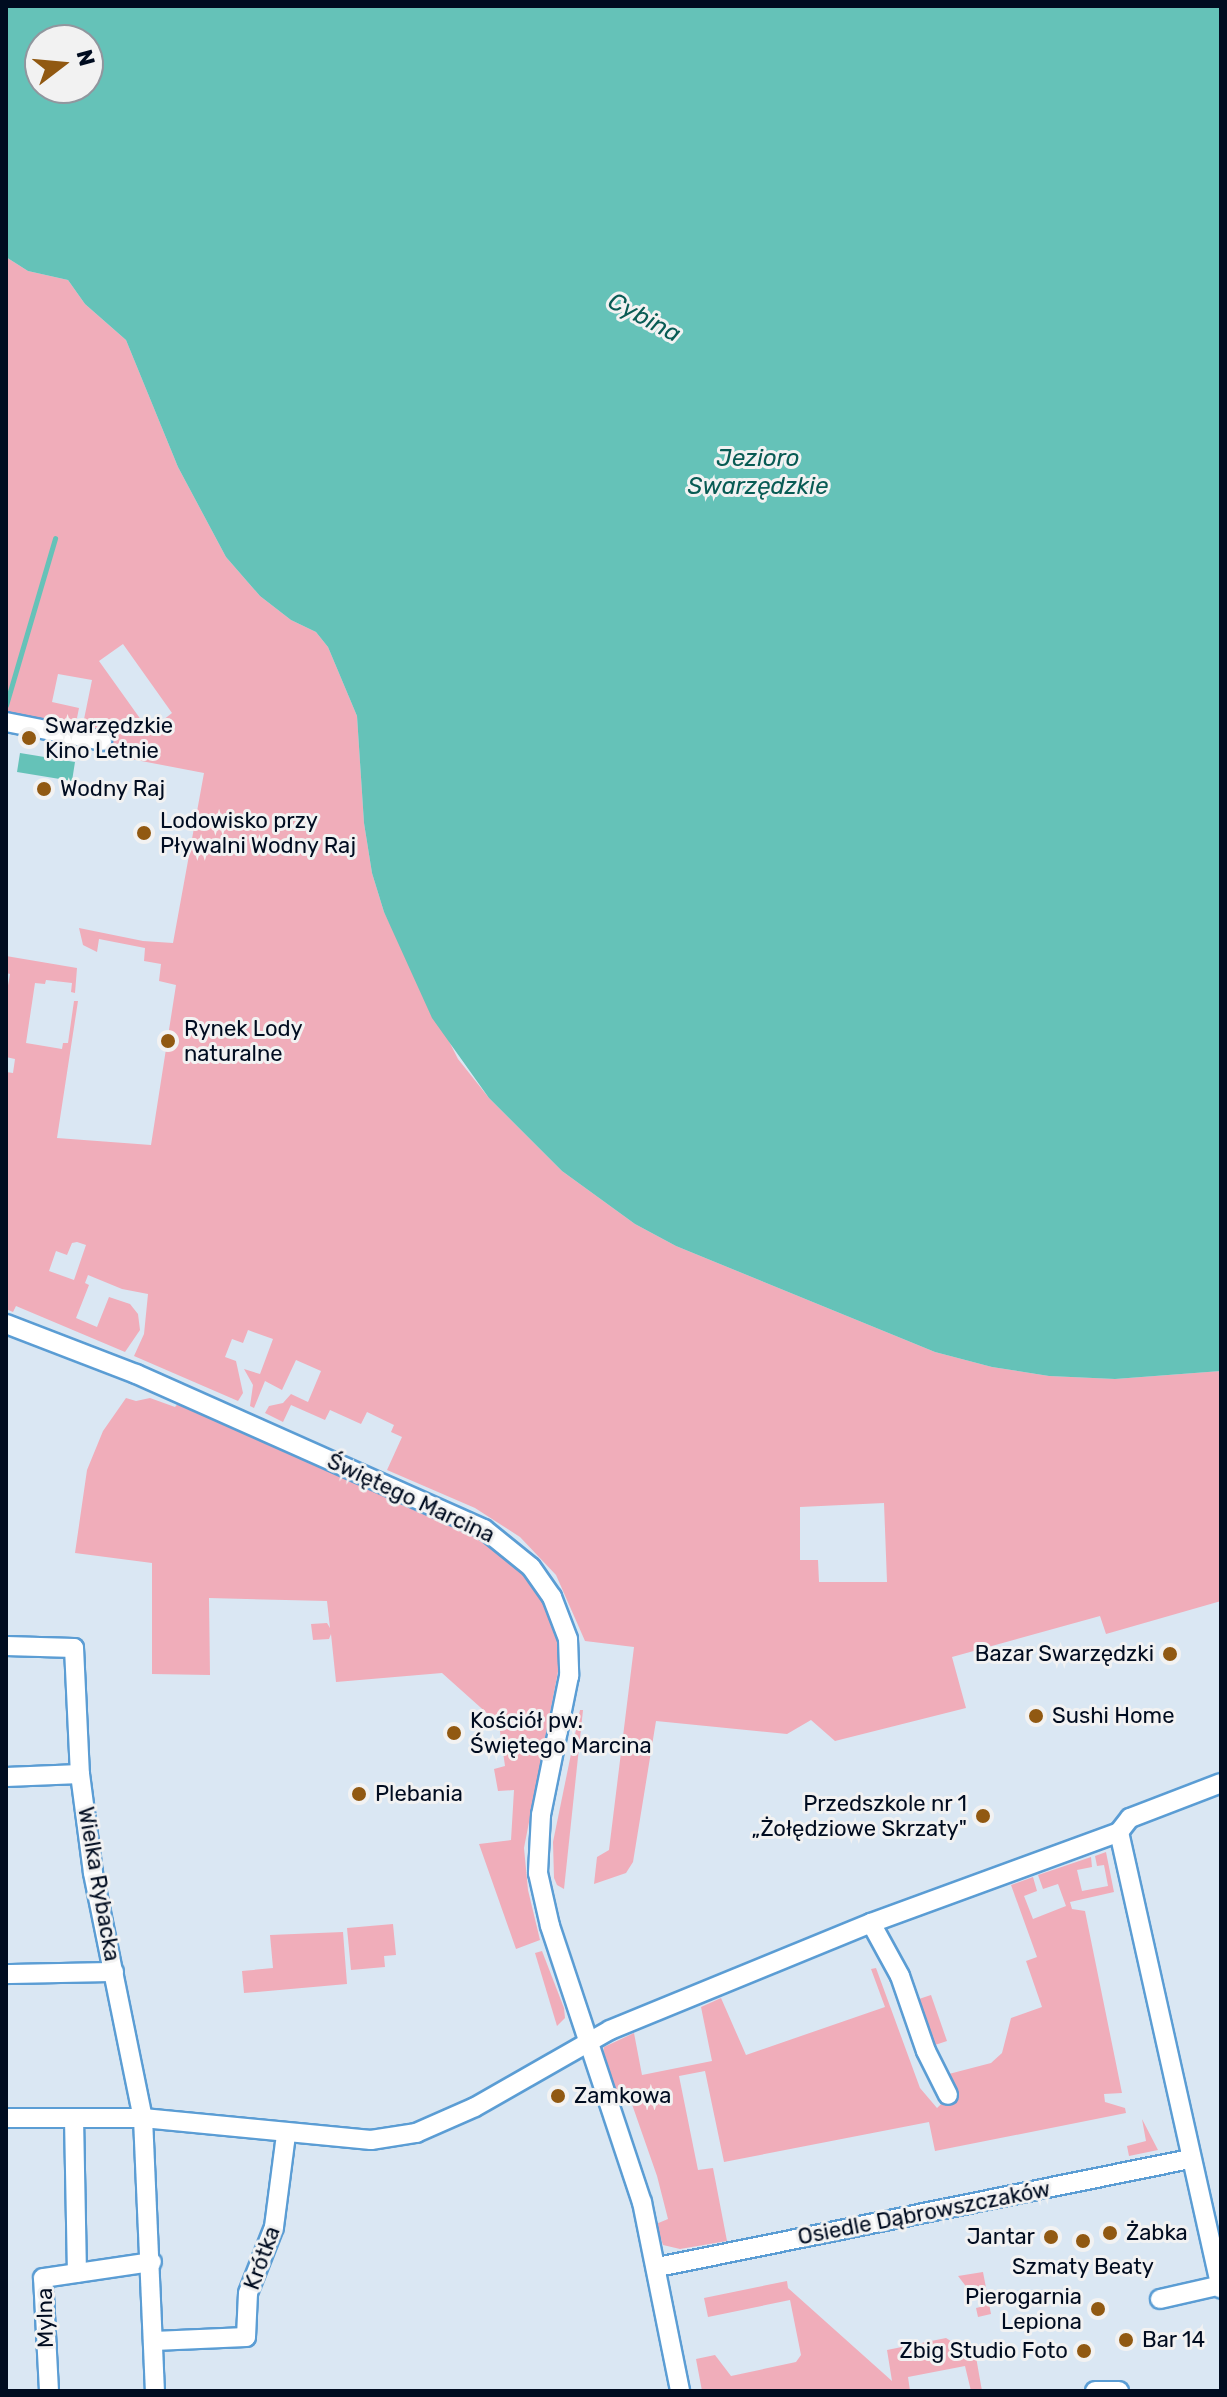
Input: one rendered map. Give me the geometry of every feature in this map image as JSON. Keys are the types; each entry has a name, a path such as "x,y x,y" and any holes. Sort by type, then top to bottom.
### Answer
{"street":[{"path":"6,722 102,741"},
{"name":"Świętego Marcina","path":"6,1324 136,1374 484,1529 531,1567 560,1612 570,1657 564,1708 541,1815 538,1873 550,1926 633,2172 658,2267 680,2391"},
{"name":"Wielka Rybacka","path":"6,1646 74,1648 80,1774 93,1873 143,2118 152,2262 155,2391"},
{"path":"6,1777 80,1774"},
{"path":"6,2118 143,2118 371,2140 416,2133 475,2107 589,2039 871,1923 1125,1825 1221,1783"},
{"path":"1125,1825 1190,2159 1221,2286 1160,2299"},
{"path":"871,1923 900,1976 926,2051 948,2095"},
{"path":"6,1974 114,1972"},
{"path":"74,2118 77,2273 152,2262"},
{"name":"Krótka","path":"154,2341 246,2337 248,2293 274,2227 286,2134"},
{"name":"Osiedle Dąbrowszczaków","path":"658,2267 1190,2159"},
{"name":"Mylna","path":"49,2391 41,2281 46,2277 77,2273"},
{"path":"1095,2391 1119,2391"}],"shaded area":[{"path":"6,257 28,271 68,280 85,304 126,340 178,467 226,557 260,596 291,620 316,632 328,647 357,716 364,823 372,873 384,912 458,1059 489,1098 562,1171 635,1224 676,1246 935,1352 992,1367 1049,1376 1115,1379 1221,1371 1221,1601 1106,1634 1100,1616 952,1657 966,1708 835,1741 811,1720 787,1734 656,1721 633,1862 626,1873 594,1884 597,1857 609,1850 634,1647 585,1641 556,1575 520,1537 475,1508 387,1470 402,1437 391,1432 394,1425 367,1412 361,1424 330,1410 325,1420 291,1405 283,1422 265,1413 269,1406 283,1403 291,1394 308,1402 321,1371 296,1360 282,1390 265,1381 254,1408 250,1406 253,1385 244,1369 260,1374 273,1339 248,1330 243,1343 232,1339 225,1357 236,1361 243,1393 238,1401 134,1356 144,1334 148,1294 122,1289 88,1275 85,1283 89,1285 76,1318 97,1327 109,1297 130,1304 138,1314 140,1330 125,1352 16,1306 13,1312 6,1309 6,1072 13,1073 15,1059 6,1057 6,997 10,974 6,973 6,956 77,968 75,993 71,992 72,983 46,980 45,984 35,983 26,1043 62,1049 63,1043 68,1043 74,1001 78,1001 57,1138 151,1145 176,985 159,981 161,964 144,961 145,948 99,939 97,952 83,945 79,928 143,941 173,943 204,773 110,755 113,735 82,729 92,680 58,674 52,702 79,708 75,728 6,713","holes":["123,644 172,713 149,731 99,661","72,1243 86,1245 74,1280 49,1271 56,1251 67,1255","884,1503 887,1582 819,1582 818,1560 800,1560 800,1507"]},
{"path":"126,1398 136,1401 150,1398 175,1407 181,1400 485,1534 505,1549 552,1606 562,1651 524,1848 528,1890 540,1940 516,1949 479,1844 511,1840 514,1790 498,1791 494,1769 505,1766 499,1724 442,1673 336,1682 331,1634 329,1639 313,1640 311,1624 327,1623 330,1628 327,1601 209,1598 210,1675 152,1674 152,1563 75,1553 87,1470 103,1431"},
{"path":"580,1710 583,1710 564,1889 557,1885 554,1878 553,1842"},
{"path":"1106,1852 1114,1892 1070,1902 1072,1909 1085,1911 1122,2093 1104,2094 1105,2102 1125,2108 1126,2113 935,2151 929,2122 724,2162 705,2071 679,2076 698,2170 713,2168 727,2241 680,2249 663,2245 656,2224 668,2219 657,2176 627,2090 614,2093 602,2058 604,2047 634,2033 642,2075 712,2061 701,2007 721,1998 746,2055 885,2007 871,1969 876,1968 920,2088 937,2108 955,2091 945,2075 991,2063 1002,2053 1011,2018 1042,2007 1026,1961 1037,1957 1011,1885 1033,1877 1037,1891 1024,1896 1033,1919 1066,1906 1058,1884 1043,1889 1038,1875 1091,1857 1092,1867 1077,1870 1082,1891 1108,1886 1104,1865 1097,1866 1095,1856"},
{"path":"393,1924 396,1955 384,1956 385,1967 351,1970 347,1928"},
{"path":"343,1932 347,1984 244,1993 242,1971 273,1968 270,1935"},
{"path":"542,1951 564,2008 565,2018 557,2026 535,1953"},
{"path":"931,1995 947,2041 932,2046 916,2000"},
{"path":"1142,2119 1158,2150 1129,2156 1127,2146 1146,2141"},
{"path":"983,2272 991,2314 978,2317 976,2308 984,2306 982,2294 968,2289 958,2276"},
{"path":"787,2281 788,2288 892,2381 887,2350 946,2338 976,2357 982,2391 971,2391 965,2366 908,2377 910,2391 702,2391 696,2359 715,2355 731,2376 796,2362 801,2355 790,2300 708,2317 704,2298"}],"water":[{"name":"Jezioro Swarzędzkie","path":"6,6 1221,6 1221,1371 1115,1379 1049,1376 992,1367 935,1352 676,1246 635,1224 562,1171 489,1098 432,1018 384,912 372,873 364,823 357,716 328,647 316,632 291,620 260,596 226,557 178,467 126,340 85,304 68,280 28,271 6,257"},
{"path":"20,753 75,762 72,781 17,772"}],"waterway":[{"path":"6,705 55,538"}],"place":[{"name":"Swarzędzkie Kino Letnie","path":"29,738"},
{"name":"Wodny Raj","path":"44,789"},
{"name":"Lodowisko przy Pływalni Wodny Raj","path":"144,833"},
{"name":"Rynek Lody naturalne","path":"168,1041"},
{"name":"Bazar Swarzędzki","path":"1170,1654"},
{"name":"Sushi Home","path":"1036,1716"},
{"name":"Kościół pw. Świętego Marcina","path":"454,1733"},
{"name":"Plebania","path":"359,1794"},
{"name":"Przedszkole nr 1 „Żołędziowe Skrzaty\"","path":"983,1816"},
{"name":"Zamkowa","path":"558,2096"},
{"name":"Żabka","path":"1110,2233"},
{"name":"Jantar","path":"1051,2237"},
{"name":"Szmaty Beaty","path":"1083,2241"},
{"name":"Pierogarnia Lepiona","path":"1098,2309"},
{"name":"Bar 14","path":"1126,2340"},
{"name":"Zbig Studio Foto","path":"1084,2351"}],"water label":[{"name":"Cybina","path":"644,318"}]}
